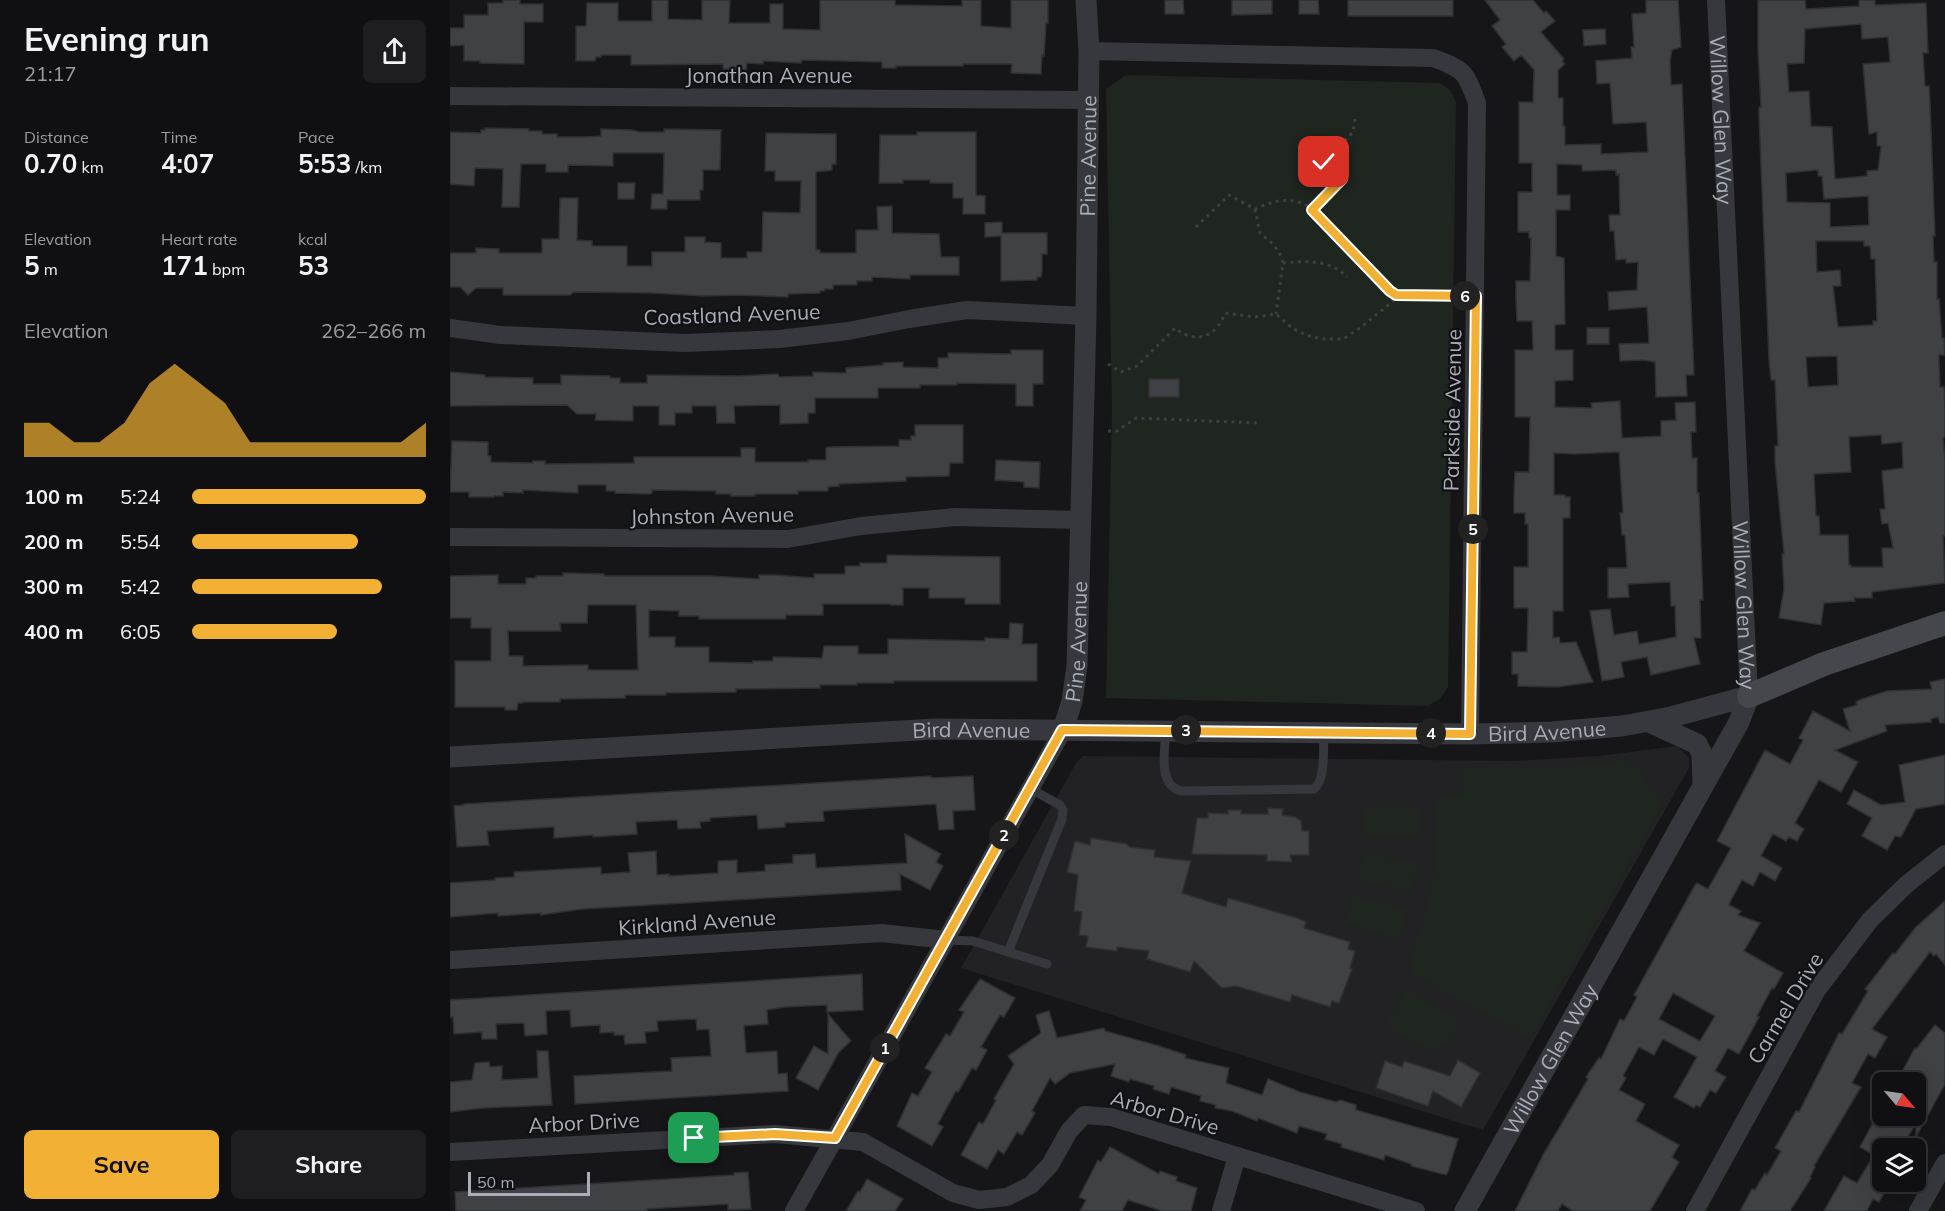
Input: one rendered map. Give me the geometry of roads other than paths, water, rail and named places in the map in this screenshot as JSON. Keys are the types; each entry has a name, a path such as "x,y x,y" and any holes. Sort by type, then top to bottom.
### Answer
{"main road":[{"name":"Bird Avenue","path":"1749,696 1824,664 1945,623"}],"street":[{"name":"Pine Avenue","path":"794,1211 1062,730 1072,701 1077,666 1086,316 1089,51 1086,0"},
{"name":"Willow Glen Way","path":"1465,1211 1739,722 1749,696 1716,0"},
{"name":"Parkside Avenue","path":"1089,51 1433,58 1459,67 1471,85 1477,103 1470,734"},
{"name":"Jonathan Avenue","path":"450,96 1088,100"},
{"name":"Coastland Avenue","path":"450,328 500,335 685,343 778,339 848,331 967,310 1086,316"},
{"name":"Johnston Avenue","path":"450,537 788,539 861,526 956,517 1080,520"},
{"name":"Bird Avenue","path":"450,758 936,729 1470,734 1552,732 1649,722 1749,696"},
{"path":"1649,722 1697,744 1702,754 1703,786"},
{"name":"Carmel Drive","path":"1695,1211 1817,990 1870,920 1907,884 1945,854"},
{"name":"Kirkland Avenue","path":"450,960 882,933 946,940"},
{"name":"Arbor Drive","path":"450,1152 775,1134 835,1138 863,1142 953,1193 980,1200 1007,1197 1031,1185 1050,1165 1069,1131 1084,1115 1111,1117 1416,1211"},
{"name":"Arbor Drive","path":"1221,1211 1237,1156"},
{"path":"1918,1211 1945,1163"}],"lane":[{"path":"1166,730 1165,776 1175,789 1182,790 1314,789 1322,778 1324,732"},
{"path":"1008,952 1062,819 1060,805 1029,788"},
{"path":"946,940 973,941 1047,964"}]}
